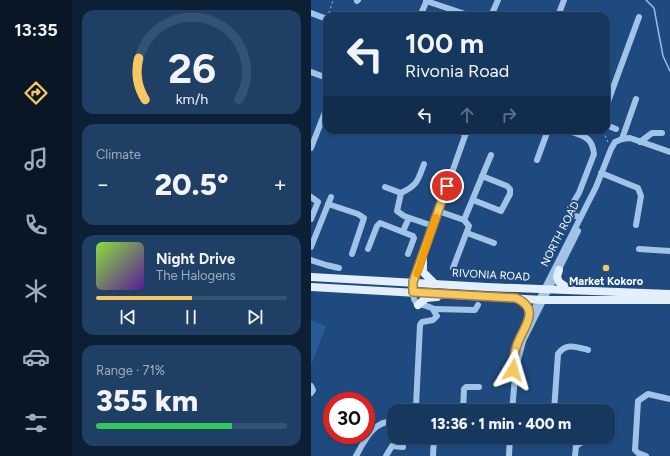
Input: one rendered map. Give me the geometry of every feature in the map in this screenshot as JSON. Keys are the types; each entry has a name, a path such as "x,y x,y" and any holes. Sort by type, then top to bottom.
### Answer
{"main road":[{"path":"423,258 423,272 434,283"},
{"path":"559,270 557,277 559,282 572,290"},
{"name":"RIVONIA ROAD","path":"311,277 670,294"},
{"name":"RIVONIA ROAD","path":"311,287 469,294 541,300 670,300"},
{"path":"418,305 430,297 461,298 469,294"},
{"path":"516,298 523,301 529,308 529,319"}],"street":[{"path":"493,12 498,0"},
{"path":"560,12 564,0"},
{"path":"422,12 426,1 459,12"},
{"path":"311,13 323,18"},
{"path":"610,96 639,17"},
{"path":"311,72 323,76"},
{"path":"622,138 636,99"},
{"path":"311,148 323,117"},
{"path":"610,126 617,129"},
{"path":"640,142 652,133 662,133"},
{"path":"466,134 438,211 423,258 413,282 413,292 415,301 418,305 435,309 475,310 479,305"},
{"path":"537,160 547,134"},
{"path":"577,134 588,138 591,141 594,154 579,193 570,208 572,214 580,218"},
{"path":"611,149 615,142 622,138 629,138 670,152"},
{"name":"NORTH ROAD","path":"512,404 514,380 518,356 523,341 546,289 596,187 611,149"},
{"path":"464,220 491,155"},
{"path":"385,187 401,193 415,186 424,164"},
{"path":"601,173 638,188 641,196 636,225"},
{"path":"473,200 500,211 504,209 511,194 511,189 507,186 483,176"},
{"name":"NORTH ROAD","path":"546,289 559,270 594,197 596,187"},
{"path":"401,193 397,211 409,218 433,226"},
{"path":"311,196 318,202 311,220 320,224"},
{"path":"311,248 331,197"},
{"path":"328,204 358,214 364,218 352,254"},
{"path":"438,211 464,220 469,226 453,268"},
{"path":"403,231 409,218"},
{"path":"368,249 377,226 380,223 411,234 414,238 408,254"},
{"path":"467,233 494,243"},
{"path":"639,249 670,251"},
{"path":"311,260 339,268"},
{"name":"NORTH ROAD","path":"514,380 513,370 515,350 529,319 541,300"},
{"path":"416,404 420,325 422,322 435,319 437,314 435,309"},
{"path":"555,404 559,354 564,347 571,346 588,350"},
{"path":"311,386 313,390 311,393"},
{"path":"463,404 464,389 466,387 479,387"},
{"path":"646,456 635,450 638,401 648,394 670,399"},
{"path":"356,456 375,427 387,422"},
{"path":"433,456 434,444"},
{"path":"509,456 510,444"},
{"path":"575,456 578,444"},
{"path":"386,456 392,446 403,447"}],"path":[{"path":"330,12 333,0"},
{"path":"605,134 611,149"}],"shaded area":[{"path":"311,320 326,326 311,366"}],"waterway":[{"path":"646,0 654,8 663,56 670,71"}],"slow traffic":[{"path":"417,274 436,217"}],"place":[{"name":"Market Kokoro","path":"606,268"}],"route":[{"path":"447,186 423,258 413,282 413,292 469,294 516,298 523,301 529,308 529,319 515,350 513,370"}]}
